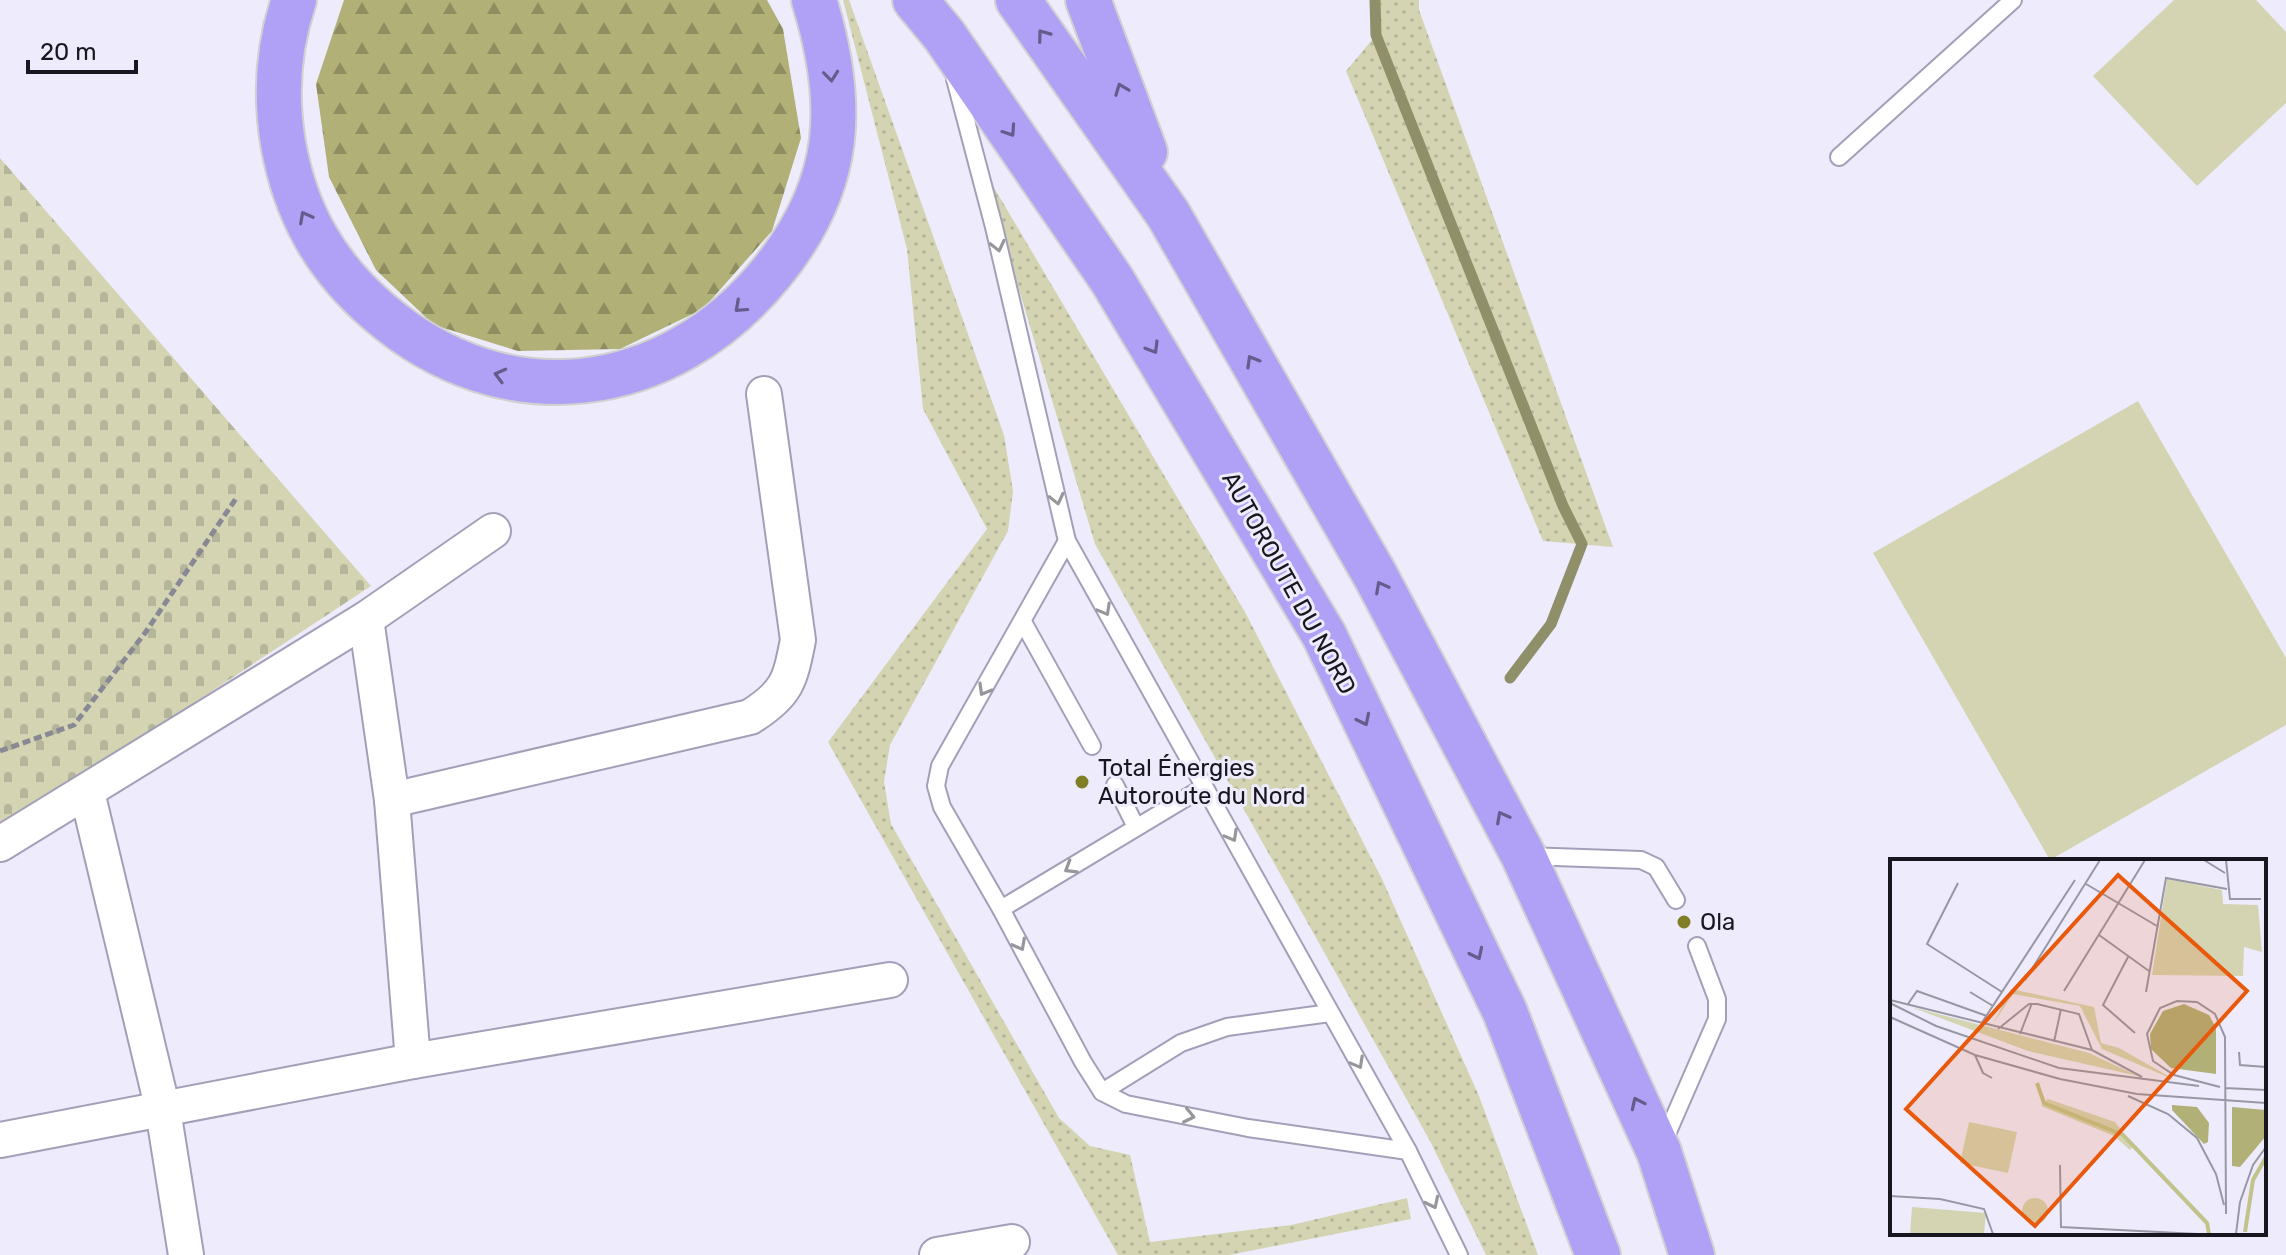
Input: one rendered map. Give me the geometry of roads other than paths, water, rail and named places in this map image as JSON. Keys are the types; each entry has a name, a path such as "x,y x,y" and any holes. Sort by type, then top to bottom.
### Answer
{"highway":[{"path":"294,0 280,54 279,118 290,178 300,209 326,254 358,294 426,348 512,379 556,382 595,379 632,371 691,345 752,297 789,252 812,212 829,165 835,111 828,44 814,0"},
{"name":"AUTOROUTE DU NORD","path":"915,0 944,35 1112,280 1324,635 1505,1012 1598,1255"},
{"path":"1018,0 1168,214 1375,575 1523,855 1659,1152 1692,1255"},
{"path":"1088,0 1168,214"}],"street":[{"path":"392,800 750,717 773,703 791,676 798,640 764,394"},
{"path":"0,844 366,619 493,531"},
{"path":"366,619 392,800 413,1061"},
{"path":"87,792 163,1110 186,1255"},
{"path":"0,1140 413,1061 890,980"},
{"path":"937,1255 1012,1242"}],"lane":[{"path":"1839,157 2013,0"},
{"path":"944,35 994,227 1067,541 1408,1151 1459,1255"},
{"path":"1067,541 940,766 936,786 942,807 1083,1062 1102,1092 1126,1104 1248,1128 1408,1151"},
{"path":"1023,622 1092,746"},
{"path":"1115,785 1136,827"},
{"path":"1001,909 1204,787"},
{"path":"1523,855 1641,860 1656,867 1676,900"},
{"path":"1659,1152 1717,1019 1717,999 1697,946"},
{"path":"1102,1092 1181,1043 1215,1031 1330,1013"}],"waterway":[{"path":"1375,0 1376,35 1563,506 1582,544 1551,624 1510,678"}],"place":[{"name":"Total Énergies Autoroute du Nord","path":"1082,782"},
{"name":"Ola","path":"1684,922"}]}
